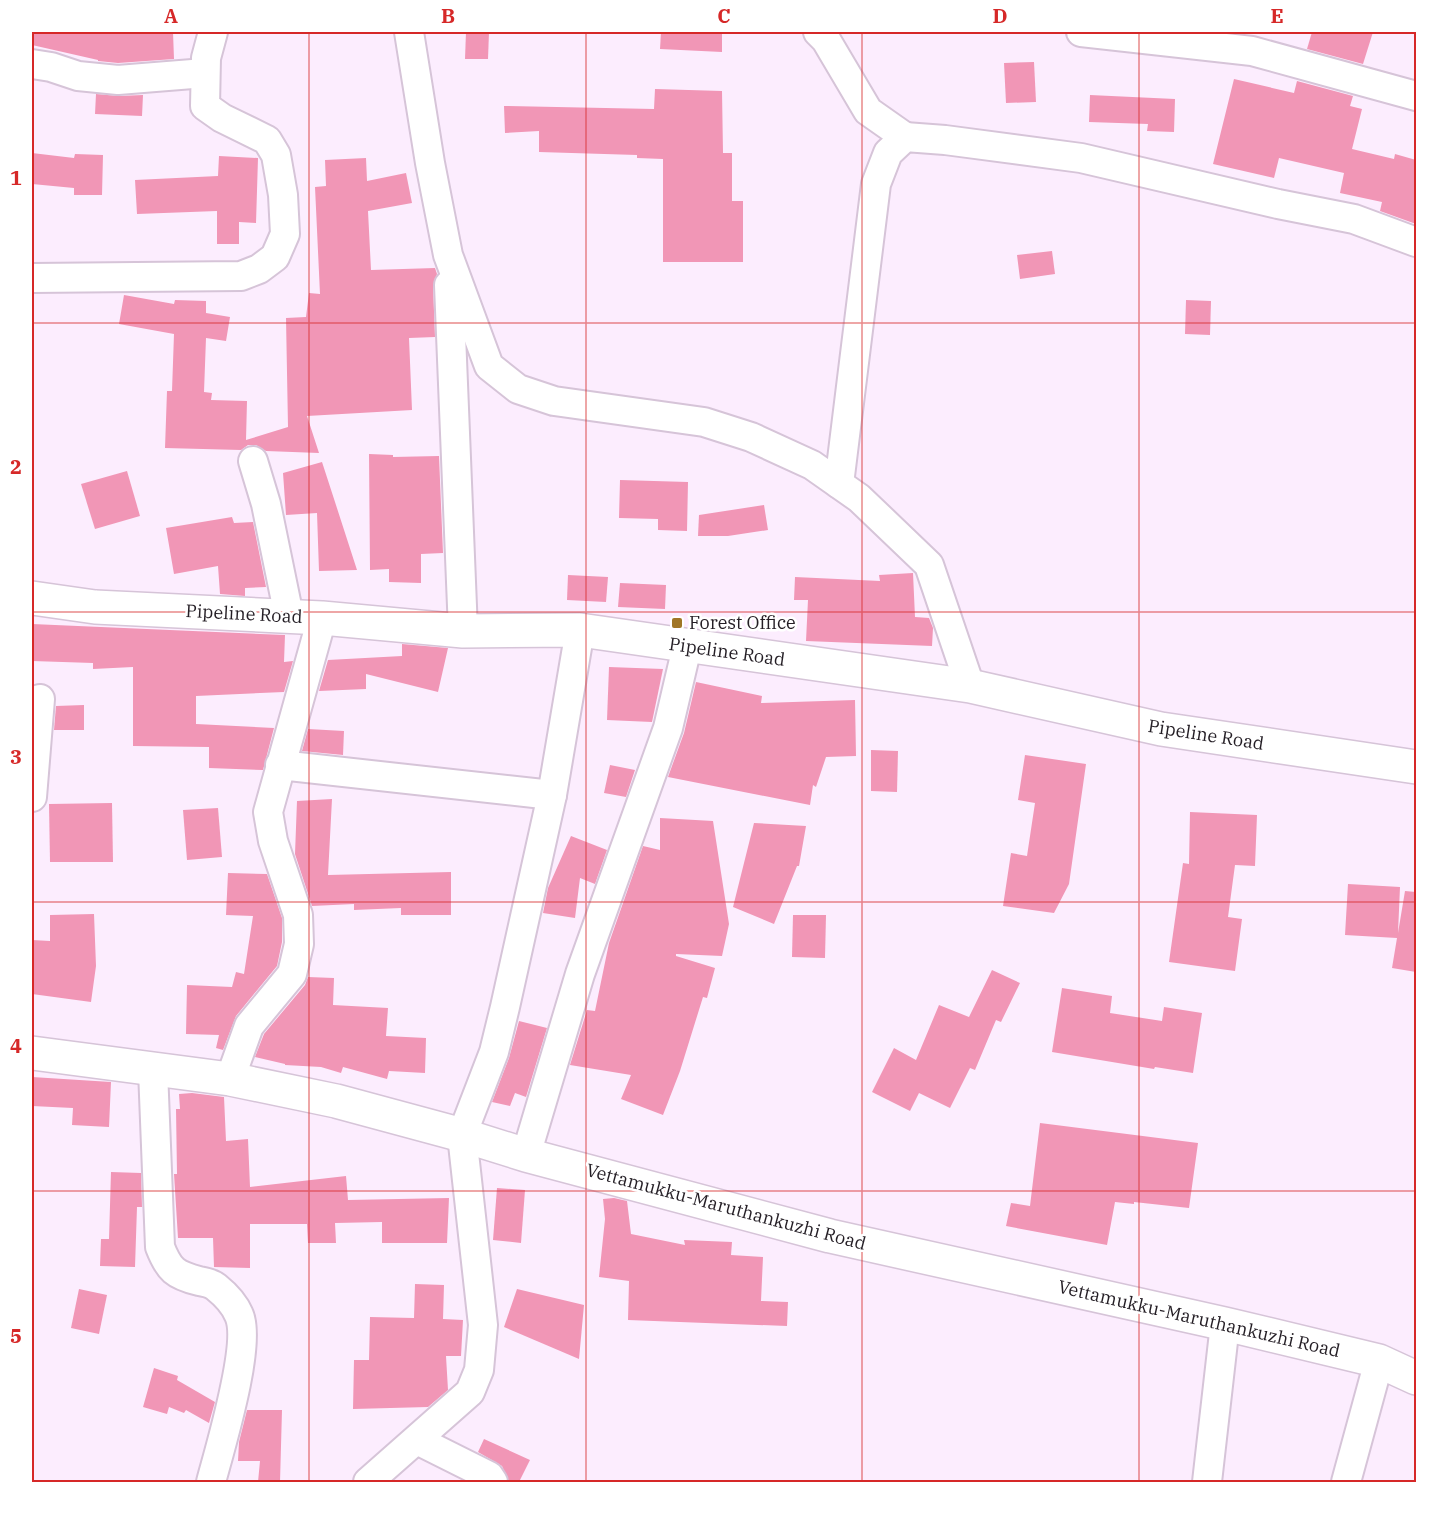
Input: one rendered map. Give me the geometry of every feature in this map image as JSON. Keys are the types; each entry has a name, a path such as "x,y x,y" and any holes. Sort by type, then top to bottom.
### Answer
{"main road":[{"name":"Pipeline Road","path":"32,598 95,607 322,618 463,631 580,630 970,686 1161,729 1416,767"},
{"name":"Vettamukku-Maruthankuzhi Road","path":"32,1053 230,1079 336,1101 526,1155 830,1236 1225,1324 1379,1361 1416,1378"}],"street":[{"path":"32,278 241,276 275,257 285,234 283,195 276,155 267,140 222,118 205,106 206,58 213,32"},
{"path":"409,32 430,163 448,255 463,631"},
{"path":"818,32 826,40 868,111 905,137 1081,158 1278,204 1354,219 1416,242"},
{"path":"1081,32 1252,51 1416,96"},
{"path":"32,64 51,67 78,76 118,80 205,73"},
{"path":"839,484 876,184 888,153 905,137"},
{"path":"448,255 489,366 518,388 554,401 704,422 751,437 812,465 859,498 929,565 970,686"},
{"path":"253,461 266,504 289,616"},
{"path":"230,1079 249,1026 292,974 299,944 298,915 273,841 268,812 322,618"},
{"path":"368,1482 470,1392 479,1370 483,1325 462,1135 494,1052 552,795 580,630"},
{"path":"526,1155 580,974 668,728 687,647"},
{"path":"32,796 40,699"},
{"path":"280,765 552,795"},
{"path":"153,1070 160,1247 167,1264 179,1276 211,1284 228,1296 240,1317 242,1344 236,1383 212,1482"},
{"path":"1207,1482 1225,1324"},
{"path":"1346,1482 1379,1361"},
{"path":"417,1440 489,1476 493,1482"}],"building":[{"path":"32,32 173,32 174,59 118,63 98,61 32,45"},
{"path":"466,32 489,32 488,59 465,59"},
{"path":"661,32 722,32 722,52 660,49"},
{"path":"1312,32 1373,32 1363,64 1307,49"},
{"path":"1034,62 1036,102 1006,103 1004,63"},
{"path":"1234,79 1294,93 1297,81 1353,96 1350,106 1362,109 1352,149 1394,159 1395,154 1416,160 1416,224 1380,211 1382,202 1340,193 1344,173 1279,158 1274,178 1213,164"},
{"path":"655,89 722,91 723,153 732,153 732,201 743,201 743,262 663,262 663,159 637,158 637,155 539,152 539,131 505,133 504,106 654,109"},
{"path":"96,94 143,95 142,116 95,114"},
{"path":"1090,95 1175,99 1174,132 1147,131 1148,124 1089,122"},
{"path":"32,153 74,158 75,154 103,155 102,195 74,195 74,188 32,184"},
{"path":"219,156 258,158 256,223 239,222 239,244 217,244 217,211 137,214 135,180 218,176"},
{"path":"366,158 367,181 406,173 412,203 368,211 371,270 435,268 437,274 433,286 435,337 409,338 412,410 307,416 319,453 266,451 256,445 248,445 241,450 165,448 167,391 172,391 174,334 119,324 124,295 174,304 175,300 206,301 206,313 230,317 226,341 206,338 204,392 212,393 211,400 247,401 246,440 288,427 286,318 306,317 309,293 320,294 315,187 326,186 325,160"},
{"path":"1052,251 1055,274 1020,279 1017,255"},
{"path":"1186,300 1211,301 1210,335 1185,334"},
{"path":"369,454 393,455 393,457 439,456 443,553 421,554 421,583 389,582 389,569 370,570"},
{"path":"322,462 357,570 319,571 317,513 286,515 283,473"},
{"path":"127,471 140,516 95,529 81,484"},
{"path":"620,480 688,482 687,531 658,530 658,519 619,518"},
{"path":"764,505 768,530 728,536 698,536 699,515"},
{"path":"232,517 234,523 253,522 266,587 245,588 245,596 220,594 218,566 174,574 166,528"},
{"path":"913,573 915,617 929,618 933,628 932,646 806,641 808,600 794,600 795,577 880,581 879,575"},
{"path":"568,575 608,577 606,602 567,600"},
{"path":"620,583 666,585 665,609 618,607"},
{"path":"32,624 285,635 284,662 293,661 284,692 196,696 196,724 274,728 263,770 209,768 209,747 133,746 133,667 93,669 93,663 32,661"},
{"path":"402,644 448,648 438,692 366,674 366,689 319,691 328,660 402,656"},
{"path":"609,667 663,669 652,722 607,720"},
{"path":"696,682 762,696 761,703 855,700 856,756 826,757 816,787 813,785 810,805 668,777 684,733"},
{"path":"84,705 84,730 54,730 56,706"},
{"path":"308,729 344,731 343,755 302,751"},
{"path":"871,750 898,751 897,792 871,791"},
{"path":"1025,755 1086,764 1069,884 1054,913 1003,906 1011,853 1027,856 1035,803 1018,800"},
{"path":"610,765 635,770 626,797 604,793"},
{"path":"332,799 328,875 451,872 451,915 401,915 401,908 354,910 354,904 312,906 295,854 297,801"},
{"path":"112,803 113,862 50,862 49,804"},
{"path":"218,808 222,857 187,860 183,810"},
{"path":"1190,812 1257,815 1255,866 1235,865 1228,917 1242,919 1235,971 1169,962 1183,863 1189,864"},
{"path":"660,818 713,821 729,924 722,956 676,954 676,956 715,968 707,998 703,997 680,1071 663,1115 621,1099 631,1075 570,1065 587,1010 595,1011 609,943 643,846 660,850"},
{"path":"754,823 806,826 799,866 797,866 774,924 733,907"},
{"path":"571,836 607,850 595,884 580,878 575,918 543,913 548,888"},
{"path":"228,873 267,874 282,918 282,942 277,966 236,1016 223,1050 216,1048 219,1035 186,1034 187,985 232,987 236,972 244,974 253,916 226,915"},
{"path":"1348,884 1400,887 1398,933 1405,891 1416,892 1416,972 1392,968 1397,938 1345,935"},
{"path":"94,914 96,966 91,1002 32,994 32,940 50,941 50,915"},
{"path":"793,915 826,915 825,958 792,957"},
{"path":"992,970 1020,983 1001,1022 996,1020 975,1070 970,1068 950,1108 919,1093 910,1111 872,1092 894,1048 916,1060 939,1005 969,1017"},
{"path":"308,977 334,978 333,1005 388,1008 386,1036 426,1038 425,1073 389,1071 387,1079 343,1067 341,1073 321,1067 285,1065 255,1057 264,1034 305,985"},
{"path":"1062,988 1112,996 1110,1013 1162,1021 1164,1007 1202,1013 1193,1073 1052,1052"},
{"path":"519,1021 547,1028 526,1097 515,1093 510,1106 492,1102 509,1058"},
{"path":"32,1077 111,1082 109,1127 72,1125 73,1108 32,1106"},
{"path":"192,1093 224,1097 226,1141 248,1139 250,1187 346,1176 348,1200 449,1198 447,1243 382,1243 382,1222 335,1223 336,1243 308,1243 307,1224 250,1224 250,1268 214,1267 213,1238 178,1238 174,1174 177,1174 176,1109 180,1109 179,1094"},
{"path":"1040,1123 1198,1143 1189,1208 1115,1202 1107,1245 1006,1226 1011,1203 1030,1206"},
{"path":"111,1172 141,1173 142,1207 137,1207 135,1267 100,1266 101,1239 109,1239"},
{"path":"497,1188 525,1190 521,1243 493,1240"},
{"path":"614,1198 627,1201 631,1234 685,1245 684,1240 732,1242 731,1255 763,1257 761,1301 788,1302 787,1326 628,1320 629,1281 599,1277 605,1219 603,1199"},
{"path":"415,1284 444,1285 443,1319 463,1320 461,1356 446,1356 448,1390 428,1407 353,1409 354,1360 369,1360 370,1317 414,1318"},
{"path":"79,1289 107,1295 99,1334 71,1328"},
{"path":"517,1289 584,1305 579,1359 504,1327"},
{"path":"154,1368 178,1376 177,1380 215,1402 209,1423 186,1410 184,1413 169,1407 167,1414 143,1407"},
{"path":"247,1410 282,1410 280,1482 258,1482 260,1461 238,1461 239,1442"},
{"path":"484,1439 530,1460 519,1482 509,1482 502,1466 478,1452"}],"place":[{"name":"Forest Office","path":"677,623"}]}
